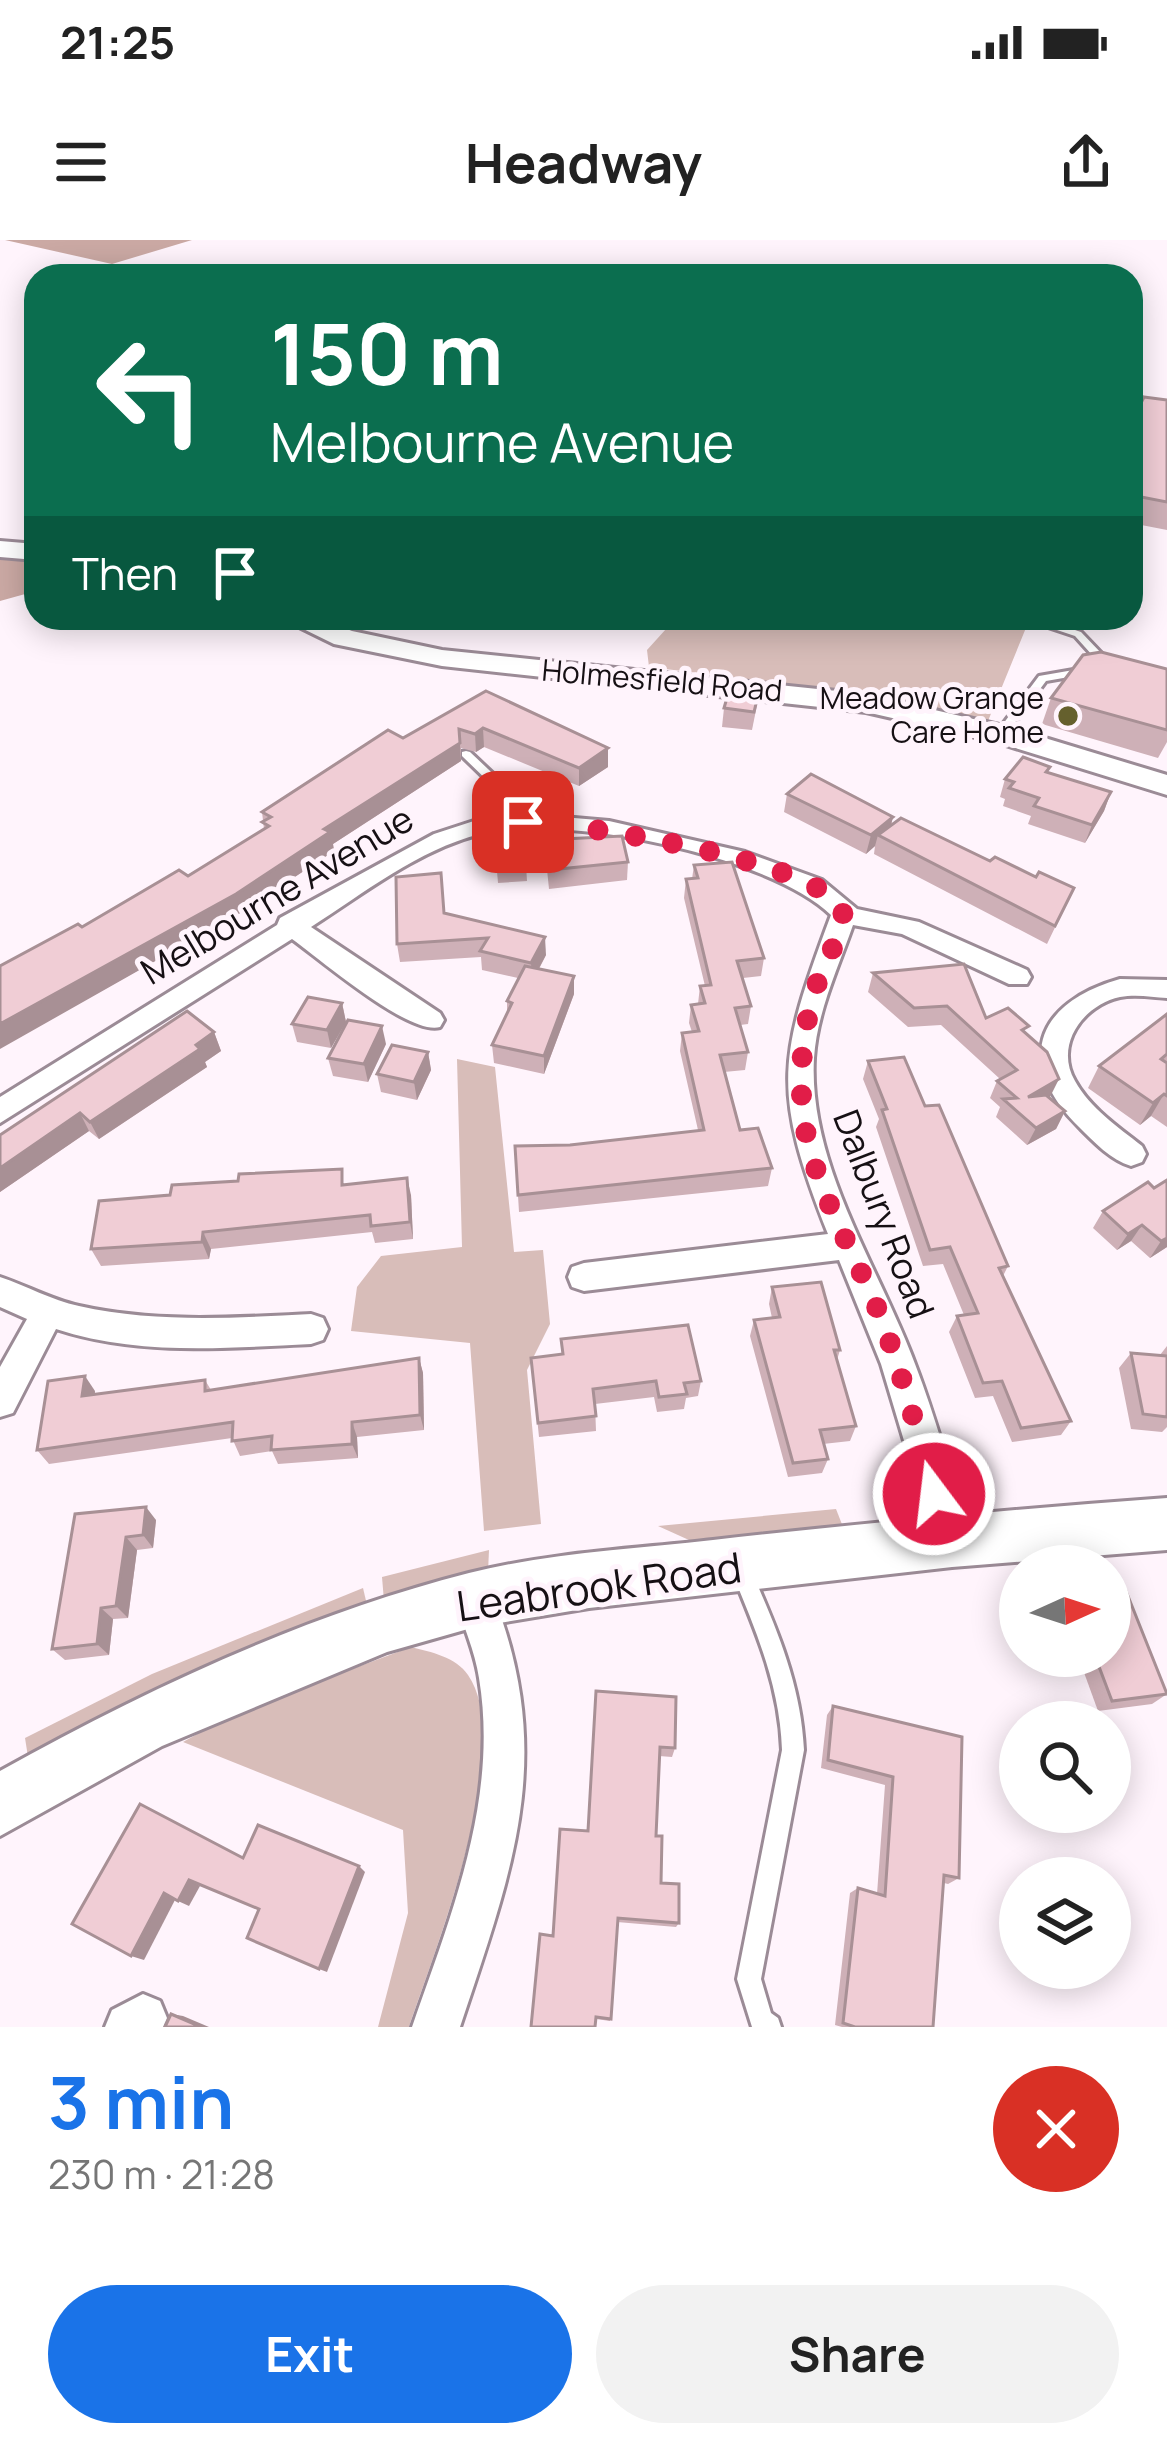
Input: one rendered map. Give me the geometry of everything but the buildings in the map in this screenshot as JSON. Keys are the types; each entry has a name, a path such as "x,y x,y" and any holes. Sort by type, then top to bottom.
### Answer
{"main road":[{"name":"Holmesfield Road","path":"324,630 421,654 826,696 1001,734 1167,785"},
{"name":"Leabrook Road","path":"0,1805 141,1725 386,1624 475,1599 590,1581 952,1540 1167,1524"}],"street":[{"name":"Melbourne Avenue","path":"0,1112 289,924 442,837 501,823 567,824 675,843 808,883 837,902 844,914 917,930 1018,977"},
{"name":"Dalbury Road","path":"844,914 808,1013 800,1060 802,1111 848,1245 898,1364 934,1494 952,1540"},
{"path":"289,924 430,1020"},
{"path":"1131,1154 1090,1120 1063,1088 1054,1067 1053,1046 1066,1016 1098,996 1116,988 1167,989"},
{"path":"584,1277 848,1245"},
{"path":"0,1291 47,1314 136,1332 311,1330"},
{"path":"0,1401 47,1314"},
{"path":"436,2027 486,1870 504,1761 500,1678 475,1599"}],"lane":[{"path":"1001,734 1043,678 1088,671 1097,665 1098,655 1090,644 1061,630"},
{"path":"466,754 500,786 501,823"},
{"path":"739,1565 785,1677 794,1714 793,1750 749,1979 761,2020 769,2027"}],"shaded area":[{"path":"5,240 192,240 112,264"},
{"path":"0,558 24,558 24,594 0,601"},
{"path":"665,630 1025,630 988,721 854,692 649,667 647,650"},
{"path":"457,1059 495,1067 514,1252 543,1250 550,1324 527,1370 541,1524 484,1531 470,1343 351,1331 357,1287 381,1256 462,1247"},
{"path":"836,1509 845,1532 700,1545 658,1526"},
{"path":"489,1550 488,1572 384,1601 382,1577"},
{"path":"363,1588 367,1605 28,1757 25,1738 152,1674"},
{"path":"411,1647 450,1660 468,1675 481,1707 483,1749 467,1849 409,2027 378,2027 408,1913 403,1830 183,1742 237,1712"}],"place":[{"name":"Meadow Grange Care Home","path":"1068,716"}],"route":[{"path":"523,822 614,830 675,843 808,883 837,902 844,914 843,928 822,970 800,1060 802,1111 817,1167 898,1364 934,1494"}]}
